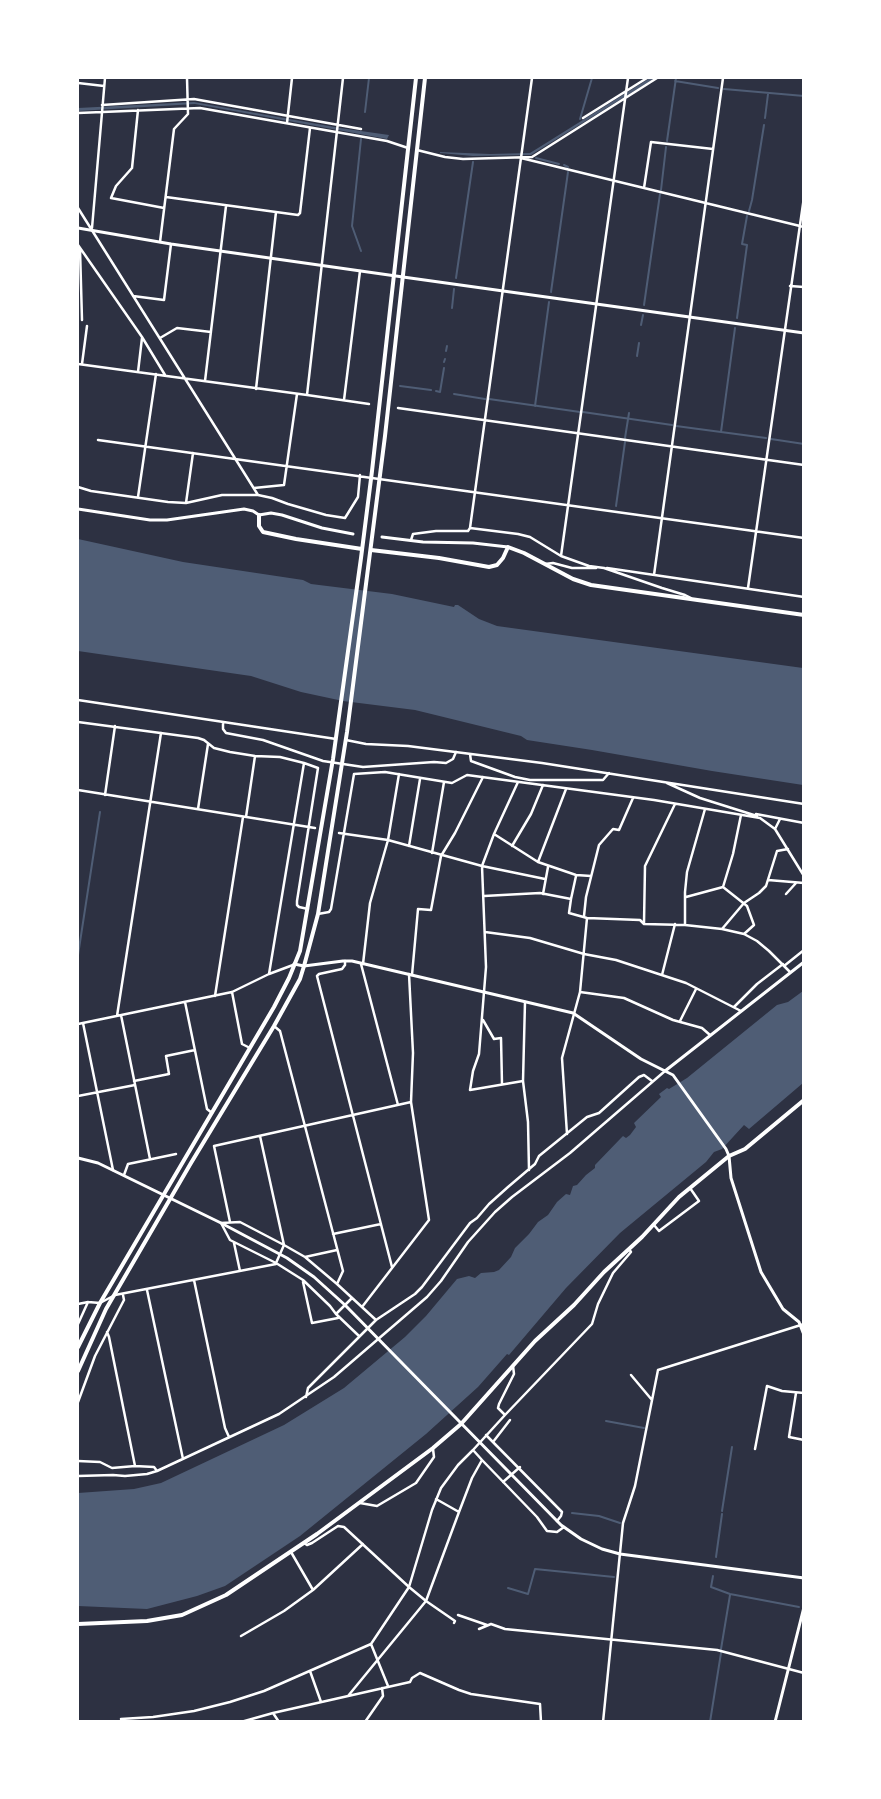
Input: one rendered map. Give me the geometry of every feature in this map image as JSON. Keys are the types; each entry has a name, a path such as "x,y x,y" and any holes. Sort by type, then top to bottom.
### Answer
{"main road":[{"path":"78,1347 100,1303 274,1007 300,951 331,773 371,483 416,78"},
{"path":"78,1371 89,1343 115,1296 300,979 318,914 346,740 380,484 425,78"},
{"path":"78,228 171,244 804,333"},
{"path":"78,508 150,520 184,519 238,509 254,511 259,515 271,513 282,515 322,528 353,534"},
{"path":"259,515 259,526 263,532 362,549"},
{"path":"382,537 474,543 508,548 524,553 544,565 590,585 804,615"},
{"path":"371,550 439,558 489,567 497,565 508,548"},
{"path":"294,964 304,966 345,961 573,1013 641,1059 673,1075 730,1156 731,1178 760,1272 784,1309 802,1325 804,1335"},
{"path":"665,1071 804,962"},
{"path":"78,1624 148,1621 182,1615 226,1595 304,1544 433,1448 462,1424 536,1341 654,1225 679,1197 730,1156 744,1149 804,1100"},
{"path":"78,1158 98,1163 221,1223 268,1247 314,1277 345,1305 557,1521 591,1544 620,1554 804,1578"},
{"path":"775,1722 804,1607"}],"street":[{"path":"92,230 91,220 105,78"},
{"path":"160,242 174,129 188,114 187,78"},
{"path":"287,122 292,78"},
{"path":"307,395 343,78"},
{"path":"470,528 532,78"},
{"path":"561,556 628,78"},
{"path":"583,118 647,78"},
{"path":"417,150 462,159 532,157 657,78"},
{"path":"654,575 723,78"},
{"path":"78,83 104,86"},
{"path":"102,105 216,102 288,116 408,148"},
{"path":"78,113 138,110 187,103 211,110 287,122 310,128 361,129"},
{"path":"138,110 132,168 116,186 111,198 164,208"},
{"path":"166,197 298,215 300,213 310,128"},
{"path":"644,188 651,142 713,150"},
{"path":"521,157 804,227"},
{"path":"748,588 798,227 804,197"},
{"path":"205,381 226,206"},
{"path":"78,208 258,495"},
{"path":"256,388 276,212"},
{"path":"133,296 164,300 171,244"},
{"path":"78,245 142,337 165,376"},
{"path":"80,249 79,267 82,320"},
{"path":"344,400 360,271"},
{"path":"790,286 804,287"},
{"path":"87,326 79,365 369,404"},
{"path":"160,338 177,328 211,332"},
{"path":"138,372 142,337"},
{"path":"138,498 156,374"},
{"path":"254,488 284,484 297,394"},
{"path":"398,408 804,465"},
{"path":"98,440 804,538"},
{"path":"186,502 193,453"},
{"path":"78,487 91,491 168,502 186,502 222,495 258,495 326,515 345,518 358,497 360,475"},
{"path":"411,540 413,534 436,531 468,531 470,528 518,534 530,537 561,556 589,566 804,597"},
{"path":"544,565 553,563 577,568 604,568 685,594 692,599"},
{"path":"78,700 336,739"},
{"path":"78,722 198,738 214,748 255,756 304,762 318,768 297,901 299,907 308,909"},
{"path":"223,722 223,729 226,733 263,740 323,761 363,767 434,762 446,763 453,759 456,752"},
{"path":"105,795 115,726"},
{"path":"150,1159 119,1015 161,733"},
{"path":"346,740 366,744 408,746 470,753 804,804"},
{"path":"198,810 208,744"},
{"path":"470,753 471,761 543,785 760,818"},
{"path":"215,996 255,756"},
{"path":"269,974 304,762"},
{"path":"318,914 329,912 331,909 354,774 385,772 452,783 467,775 530,782 603,780 609,773"},
{"path":"398,1105 362,964 370,903 388,840 399,774"},
{"path":"362,1307 429,1220 410,1102 413,1053 410,975 418,909 431,910 441,856 456,833 483,777"},
{"path":"409,846 420,778"},
{"path":"432,853 444,782"},
{"path":"518,782 494,834 482,866 485,992 479,1054 472,1071 470,1090 523,1081"},
{"path":"666,782 700,798 754,814 804,823"},
{"path":"512,846 531,814 543,785"},
{"path":"538,862 566,788"},
{"path":"78,790 314,828"},
{"path":"567,1134 562,1058 580,992 584,954 586,897 598,846 613,829 619,830 633,798"},
{"path":"644,924 644,866 675,804"},
{"path":"685,924 687,872 706,809"},
{"path":"754,814 775,829 804,876"},
{"path":"723,887 733,854 741,815"},
{"path":"775,829 780,819"},
{"path":"339,833 388,840 441,856 545,880"},
{"path":"494,834 538,862 576,875 591,876"},
{"path":"722,929 744,903 759,893 768,880 777,850 788,849"},
{"path":"543,894 548,866"},
{"path":"576,875 569,913 585,917 640,920 644,924 685,924 744,934 757,941 790,972"},
{"path":"768,880 804,883"},
{"path":"786,894 796,883"},
{"path":"686,897 723,887"},
{"path":"723,887 747,906 754,925 744,934"},
{"path":"484,896 543,894 571,899"},
{"path":"662,975 675,924"},
{"path":"485,932 530,938 584,954 616,960 662,975 741,1011"},
{"path":"734,1007 757,984 804,950"},
{"path":"345,961 345,965 342,968 317,976 392,1267"},
{"path":"78,1024 232,992 294,964"},
{"path":"679,1022 696,989"},
{"path":"232,992 242,1044 250,1048"},
{"path":"580,992 624,998 679,1022 702,1028 710,1035"},
{"path":"185,1002 207,1109 212,1113"},
{"path":"525,1002 523,1081 528,1122 529,1170"},
{"path":"483,1018 494,1039 501,1038 502,1084"},
{"path":"83,1023 113,1170"},
{"path":"274,1026 280,1031 343,1271 337,1284"},
{"path":"78,1096 169,1074 166,1056 195,1050"},
{"path":"78,1476 125,1476 157,1471 279,1414 334,1377 427,1297 441,1281 468,1242 495,1212 570,1153 665,1071"},
{"path":"306,1396 308,1388 376,1320 415,1294 422,1287 470,1224 489,1204 529,1170 539,1156 587,1117 600,1113 639,1077 644,1075 652,1081"},
{"path":"230,1222 214,1146 410,1102"},
{"path":"260,1136 284,1245 276,1264"},
{"path":"124,1175 128,1164 176,1154"},
{"path":"654,1225 659,1231 700,1201 690,1188"},
{"path":"359,1336 302,1280 230,1240 221,1223 240,1222 305,1257 376,1320"},
{"path":"333,1234 381,1224"},
{"path":"234,1243 240,1271"},
{"path":"121,1719 194,1711 230,1702 264,1691 371,1644 409,1587 436,1499 447,1479 486,1434 592,1324 598,1304 612,1273 631,1252 629,1249"},
{"path":"305,1257 337,1250"},
{"path":"78,1304 88,1302 100,1303 115,1296 276,1264"},
{"path":"194,1280 225,1428 229,1437"},
{"path":"302,1280 312,1323 339,1317"},
{"path":"147,1290 183,1460"},
{"path":"78,1402 94,1356 124,1300 123,1295"},
{"path":"336,1314 352,1298"},
{"path":"78,1324 88,1302"},
{"path":"603,1722 623,1523 635,1486 658,1370 802,1325"},
{"path":"107,1332 135,1466"},
{"path":"504,1415 498,1408 514,1374 513,1366"},
{"path":"631,1375 652,1400"},
{"path":"755,1449 767,1386 782,1392 804,1393"},
{"path":"796,1393 789,1437 804,1440"},
{"path":"493,1442 510,1420"},
{"path":"486,1434 562,1512 557,1521"},
{"path":"358,1502 377,1506 416,1483 434,1456 433,1448"},
{"path":"473,1450 543,1523 547,1531 557,1532 564,1527"},
{"path":"348,1696 426,1601 472,1478 482,1460"},
{"path":"78,1461 100,1462 112,1468 154,1467 157,1471"},
{"path":"503,1482 520,1467"},
{"path":"436,1499 459,1512"},
{"path":"304,1544 312,1543 338,1526 344,1527 409,1587 455,1621 454,1623"},
{"path":"241,1636 284,1611 313,1590 363,1544"},
{"path":"291,1552 313,1590"},
{"path":"458,1615 488,1626"},
{"path":"479,1630 491,1624 505,1628 717,1650 788,1670 804,1672"},
{"path":"371,1644 388,1686"},
{"path":"310,1671 321,1702"},
{"path":"241,1722 410,1682 412,1678 420,1673 472,1694 540,1704 541,1722"},
{"path":"365,1722 383,1696 382,1688"},
{"path":"273,1713 279,1722"}],"water":[{"path":"650,78 655,78 531,155 473,156 440,153 530,153"},
{"path":"194,102 389,135 387,139 195,104 78,111 78,108"},
{"path":"78,539 183,562 303,580 311,584 392,594 454,607 458,605 479,619 497,626 803,668 803,785 527,740 521,736 415,710 343,701 301,692 251,676 78,651"},
{"path":"803,991 803,1083 749,1129 744,1125 722,1149 714,1152 706,1162 620,1233 566,1288 509,1355 507,1354 478,1387 426,1434 300,1536 225,1586 197,1596 147,1609 78,1606 78,1493 134,1489 161,1483 284,1425 344,1388 405,1337 426,1316 457,1279 469,1276 475,1278 481,1273 499,1270 511,1257 515,1248 538,1222 548,1215 557,1202 566,1194 570,1195 573,1186 577,1185 595,1168 595,1165 623,1136 626,1138 630,1135 636,1127 634,1123 661,1097 659,1094 687,1078 777,1005 788,1002"}],"waterway":[{"path":"365,112 369,78"},
{"path":"580,119 592,78"},
{"path":"667,141 676,78"},
{"path":"675,81 718,88"},
{"path":"724,89 804,96"},
{"path":"765,118 768,94"},
{"path":"749,211 764,125"},
{"path":"361,139 352,226 361,251"},
{"path":"661,190 666,147"},
{"path":"536,158 559,164"},
{"path":"456,278 473,162"},
{"path":"564,165 568,167"},
{"path":"551,292 568,172"},
{"path":"644,305 660,194"},
{"path":"737,318 747,245 742,244 747,216"},
{"path":"452,308 454,289"},
{"path":"535,406 549,302"},
{"path":"641,325 643,315"},
{"path":"721,432 735,328"},
{"path":"637,356 639,343"},
{"path":"446,351 447,346"},
{"path":"436,391 440,392 444,368"},
{"path":"400,386 431,390"},
{"path":"454,394 485,399"},
{"path":"489,399 580,412"},
{"path":"583,412 672,425"},
{"path":"625,438 629,413"},
{"path":"676,426 766,438"},
{"path":"771,439 804,444"},
{"path":"616,506 625,442"},
{"path":"78,955 100,812"},
{"path":"606,1421 644,1428"},
{"path":"722,1511 732,1447"},
{"path":"572,1513 599,1516 620,1523"},
{"path":"716,1557 722,1514"},
{"path":"508,1588 528,1594 535,1569 614,1577"},
{"path":"713,1576 711,1587 730,1594 799,1607"},
{"path":"721,1649 730,1595"},
{"path":"710,1722 721,1653"}]}
